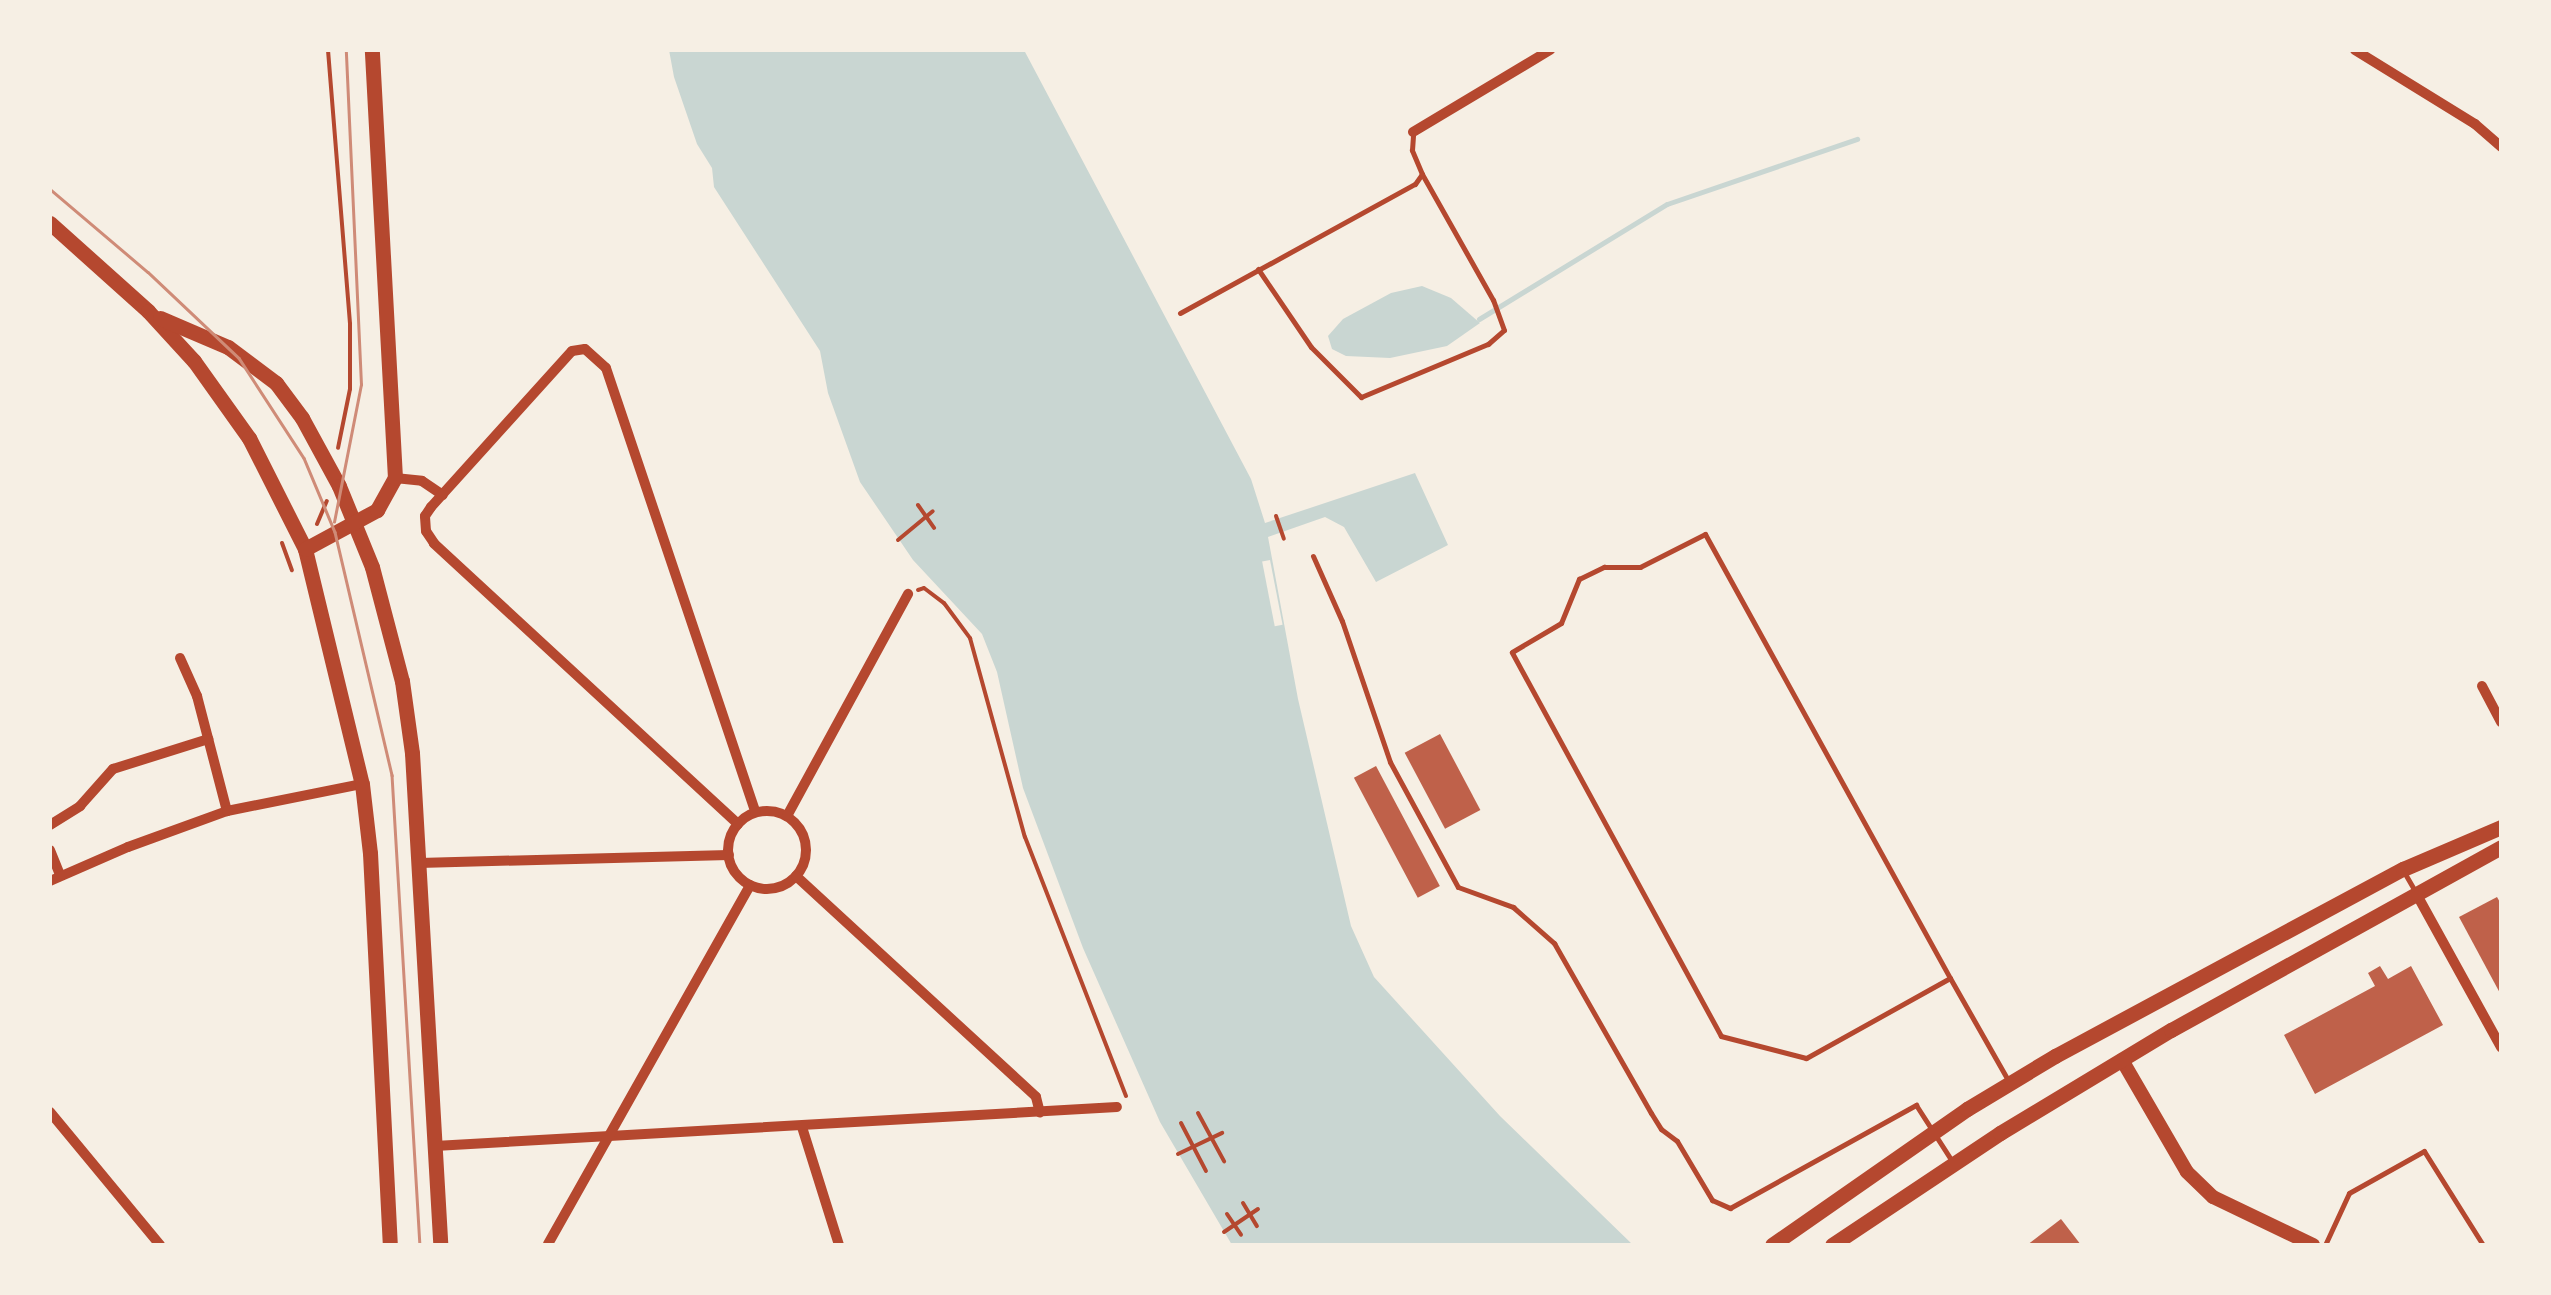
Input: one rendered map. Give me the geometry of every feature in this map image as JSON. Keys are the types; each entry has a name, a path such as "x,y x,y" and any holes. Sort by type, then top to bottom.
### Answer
{"main road":[{"path":"305,549 384,503 395,478 372,50"},
{"path":"50,223 148,311 194,361 249,438 305,549 362,784 370,853 390,1245"},
{"path":"148,311 228,347 266,373 302,418 357,521 402,681 412,753 440,1245"},
{"path":"1772,1245 2010,1083 2403,869 2501,827"},
{"path":"1832,1245 1953,1164 2122,1060 2501,847"},
{"path":"2105,1031 2122,1060"}],"street":[{"path":"1413,132 1550,50"},
{"path":"2355,50 2475,124 2501,148"},
{"path":"738,824 434,543 426,530 425,516 562,359 585,349 606,368 755,812"},
{"path":"395,478 422,481 443,495"},
{"path":"787,816 908,594"},
{"path":"180,658 227,811"},
{"path":"2482,686 2501,722"},
{"path":"50,824 80,806 113,768 208,739"},
{"path":"50,850 55,878 227,811 362,784"},
{"path":"755,812 787,816 806,844 796,876 780,887 750,884 736,872 729,856 730,838 738,824 755,812"},
{"path":"419,863 729,856"},
{"path":"796,876 1036,1096 1040,1113"},
{"path":"548,1244 750,884"},
{"path":"2416,895 2501,1047"},
{"path":"2122,1060 2187,1172 2213,1196 2314,1245"},
{"path":"434,1146 1117,1107"},
{"path":"50,1112 160,1245"},
{"path":"802,1127 839,1245"}],"lane":[{"path":"1258,269 1311,347 1361,397 1488,344 1504,330 1493,300 1422,174 1412,150 1413,132"},
{"path":"1180,313 1415,184 1422,174"},
{"path":"1950,978 1806,1058 1722,1036 1512,652 1561,623 1579,579 1604,567 1640,567 1705,534 2010,1083"},
{"path":"1313,556 1342,621 1390,762 1458,887 1513,906 1554,943 1651,1113 1661,1129 1677,1141 1712,1200 1730,1208 1916,1105 1953,1164"},
{"path":"2403,869 2416,895"},
{"path":"2325,1245 2349,1193 2424,1151 2483,1245"}],"path":[{"path":"328,50 331,129 350,324 350,389 338,450"},
{"path":"918,505 934,528"},
{"path":"898,540 932,511"},
{"path":"1276,516 1284,539"},
{"path":"280,544 293,573"},
{"path":"908,594 924,588 944,603 970,638 1025,836 1128,1093 1117,1107"},
{"path":"1198,1113 1224,1161"},
{"path":"1181,1123 1206,1171"},
{"path":"1178,1154 1222,1133"},
{"path":"1243,1203 1257,1226"},
{"path":"1224,1232 1258,1209"},
{"path":"1227,1214 1241,1235"}],"shaded area":[{"path":"669,50 1024,50 1251,479 1265,523 1415,473 1448,545 1376,582 1344,527 1325,517 1268,537 1298,699 1351,926 1374,977 1500,1116 1633,1245 1232,1245 1160,1122 1083,948 1023,788 997,672 982,634 913,560 860,482 828,393 820,351 714,187 712,168 697,144"},
{"path":"1422,286 1451,298 1480,323 1447,346 1390,358 1346,356 1332,349 1328,336 1343,319 1391,293"}],"pier":[{"path":"1270,560 1283,625 1275,626 1262,562"}],"building":[{"path":"1440,734 1480,810 1445,829 1405,753"},
{"path":"1376,766 1440,886 1418,898 1354,778"},
{"path":"2497,897 2501,904 2501,995 2459,917"},
{"path":"2380,966 2388,979 2411,966 2443,1025 2315,1094 2284,1035 2375,986 2368,973"},
{"path":"2061,1219 2081,1245 2027,1245"}],"waterway":[{"path":"1479,319 1667,204 1857,139"}],"tram line":[{"path":"334,522 361,385 346,50"},
{"path":"50,189 148,272 239,358 304,458 335,532 392,775 420,1245"}]}
